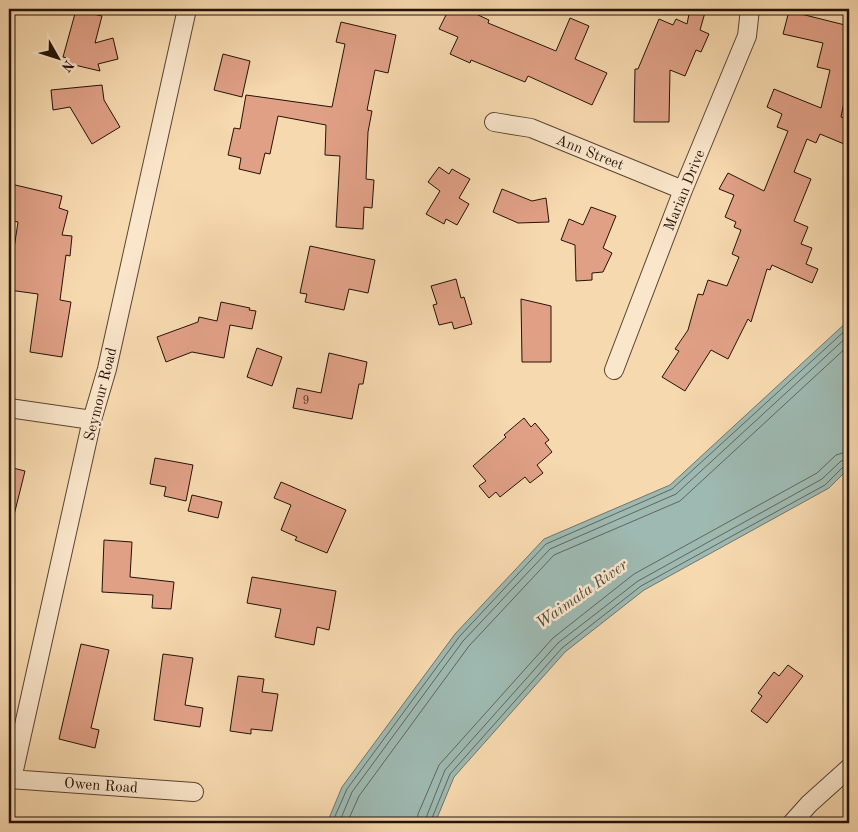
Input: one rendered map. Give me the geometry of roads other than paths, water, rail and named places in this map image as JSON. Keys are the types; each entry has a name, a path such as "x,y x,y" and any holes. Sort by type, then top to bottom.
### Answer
{"street":[{"name":"Seymour Road","path":"10,779 92,420 110,359 187,9"},
{"name":"Marian Drive","path":"614,370 683,190 746,36 750,9"},
{"name":"Ann Street","path":"494,122 531,128 683,190"},
{"path":"9,408 92,420"},
{"path":"792,823 808,804 849,768"},
{"name":"Owen Road","path":"10,779 194,792"}],"water":[{"name":"Waimata River","path":"849,320 849,468 829,488 644,590 565,652 454,777 435,823 327,823 342,787 455,634 544,539 670,485"}]}
